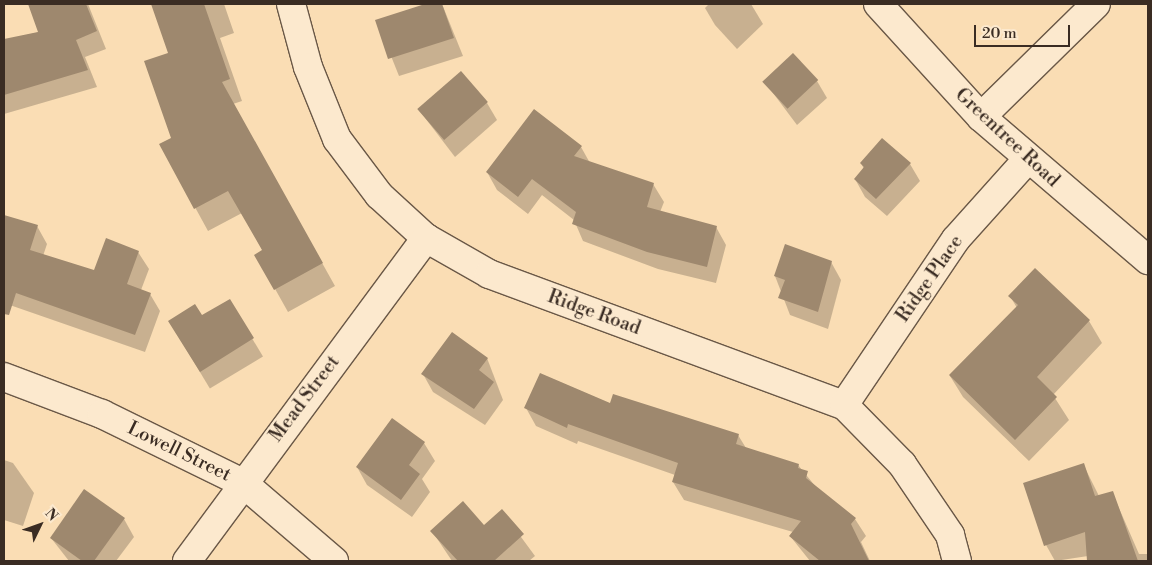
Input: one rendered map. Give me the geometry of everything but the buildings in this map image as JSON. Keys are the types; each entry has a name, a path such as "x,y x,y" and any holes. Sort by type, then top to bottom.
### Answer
{"street":[{"name":"Ridge Road","path":"291,4 308,67 337,139 379,195 426,238 488,274 844,406 902,464 950,535 958,561"},
{"name":"Greentree Road","path":"878,4 981,117 1027,160 1148,260"},
{"path":"981,117 1096,4"},
{"name":"Ridge Place","path":"844,406 956,239 1027,160"},
{"name":"Mead Street","path":"186,561 426,238"},
{"name":"Lowell Street","path":"4,377 102,414 243,482 334,561"}]}
